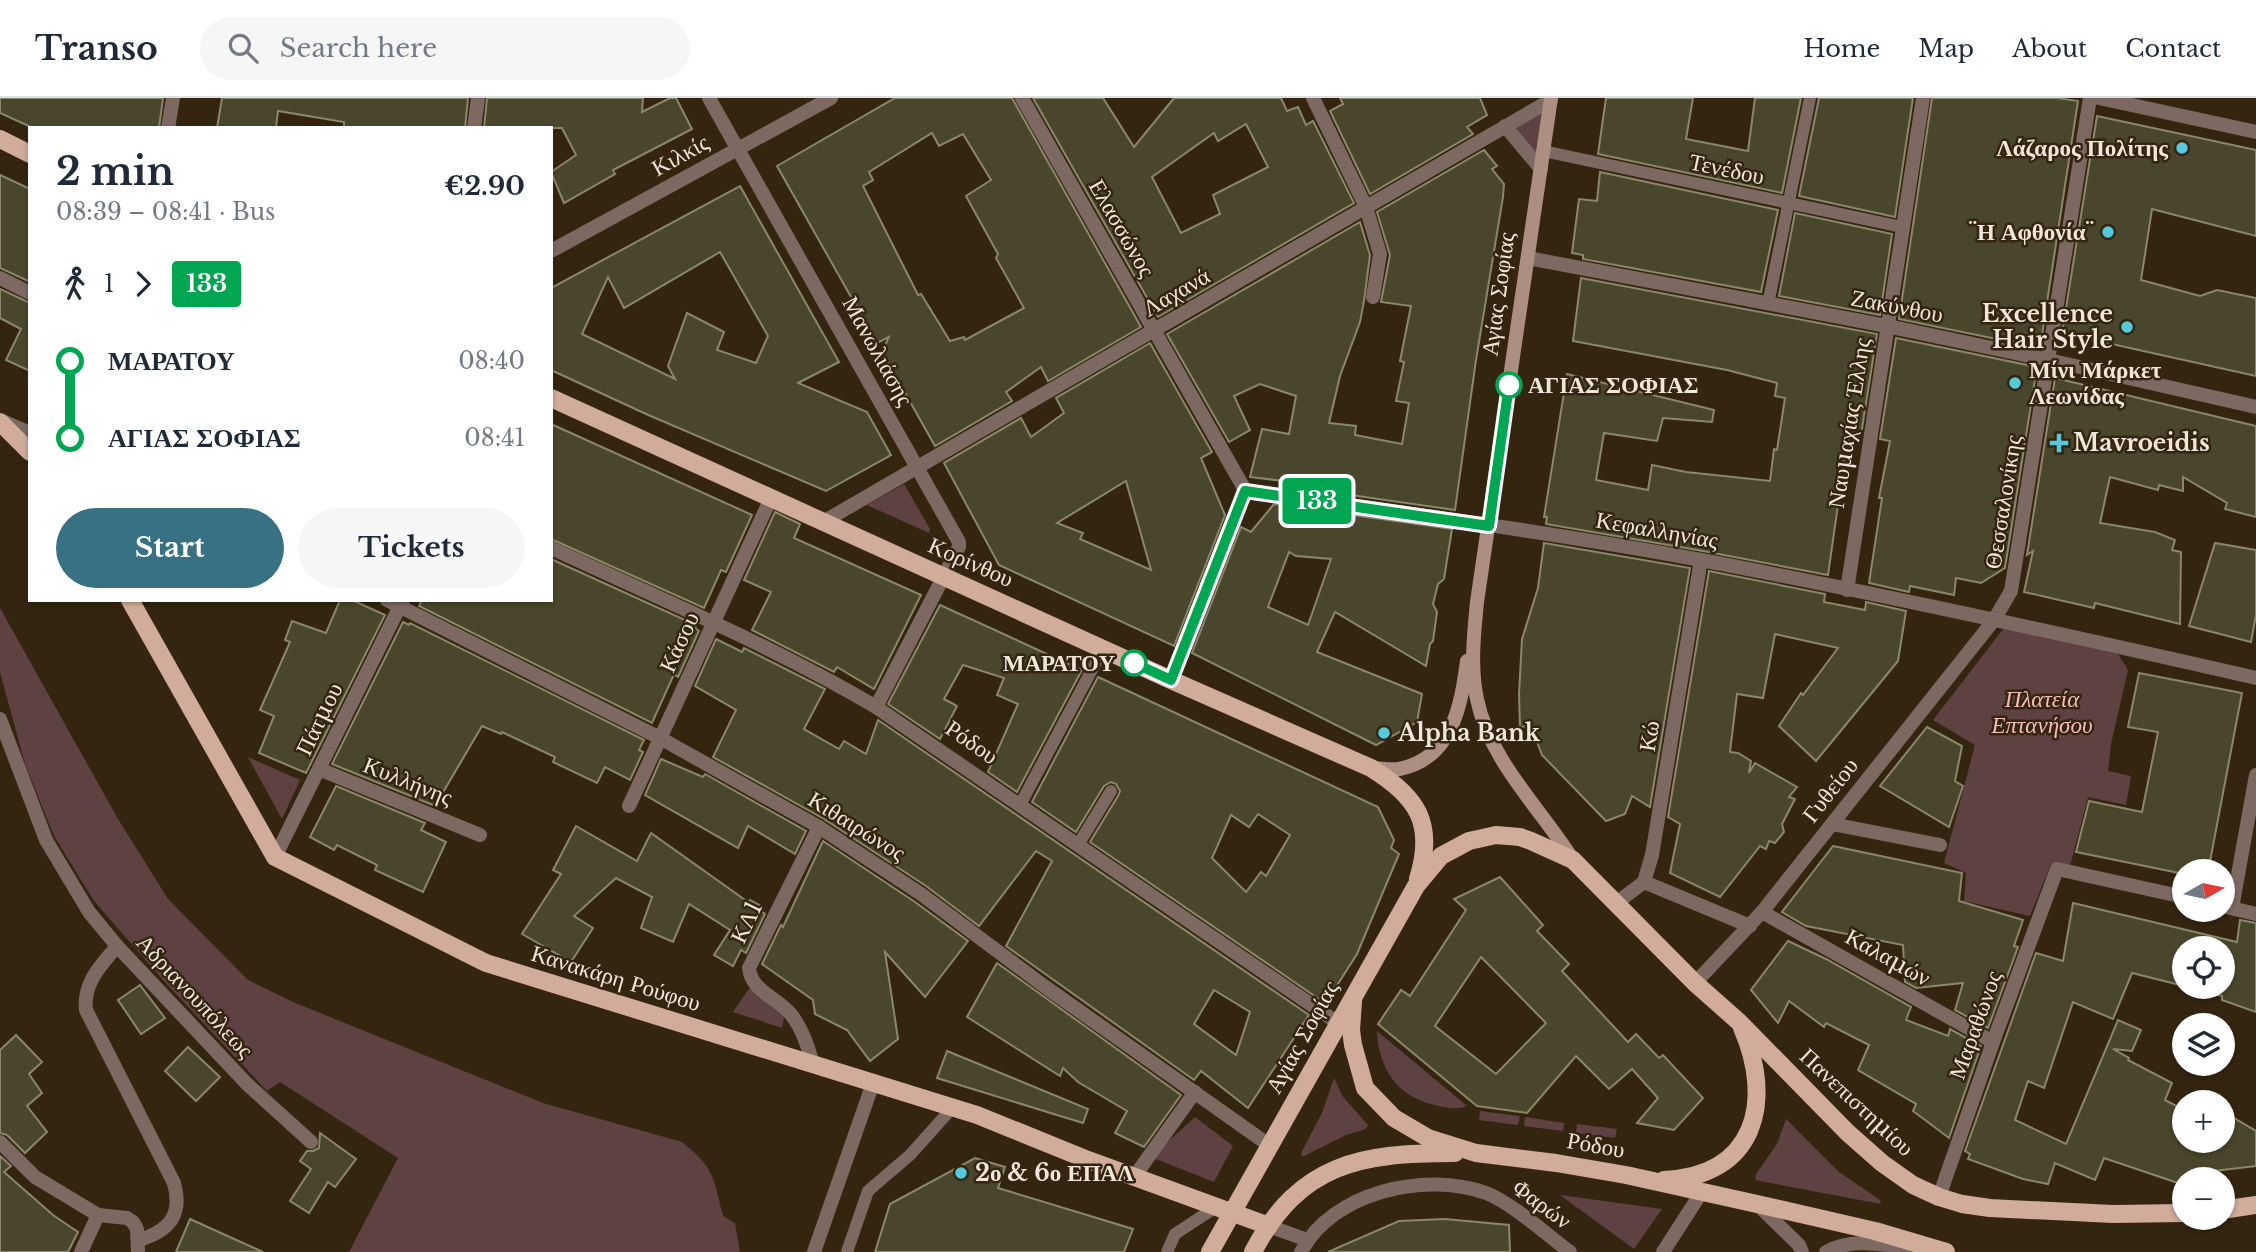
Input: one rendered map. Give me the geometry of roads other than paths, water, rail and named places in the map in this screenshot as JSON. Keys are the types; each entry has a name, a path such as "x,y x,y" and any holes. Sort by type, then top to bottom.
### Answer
{"main road":[{"name":"Αγίας Σοφίας","path":"1475,622 1551,99"},
{"path":"0,139 28,153"},
{"name":"Κορίνθου","path":"553,399 1102,649 1371,768 1396,783 1413,801 1419,816 1425,852 1416,886"},
{"path":"0,421 28,450"},
{"path":"131,602 275,857"},
{"path":"1371,768 1397,769 1419,762 1437,749 1450,734 1475,622"},
{"path":"1475,622 1472,663 1476,699 1484,725 1502,760 1553,828 1573,860"},
{"path":"1416,886 1449,850 1469,841 1496,835 1520,837 1573,860"},
{"name":"Κανακάρη Ρούφου","path":"275,857 486,963 953,1107 1269,1226"},
{"name":"Πανεπιστημίου","path":"1573,860 1868,1151 1913,1185 1938,1197 1962,1204 2033,1211 2172,1213"},
{"name":"Αγίας Σοφίας","path":"1210,1252 1224,1210 1269,1145 1416,886"},
{"name":"Ρόδου","path":"1359,985 1353,1002 1351,1030 1356,1063 1365,1088 1379,1105 1428,1138 1476,1153 1626,1175 1875,1231 1941,1251"},
{"path":"1626,1175 1663,1180 1691,1175 1722,1162 1740,1146 1754,1123 1758,1088 1752,1059 1739,1022"},
{"path":"1253,1252 1269,1226 1302,1189 1328,1171 1398,1153 1476,1153"},
{"path":"2235,1208 2256,1205"}],"street":[{"path":"168,126 173,98"},
{"path":"474,126 478,98"},
{"name":"Μανωλιάσης","path":"709,98 959,542 944,577"},
{"name":"Κιλκίς","path":"553,250 831,98"},
{"name":"Ελασσώνος","path":"1022,98 1245,491"},
{"path":"1313,98 1366,207 1380,254 1373,297"},
{"name":"Ναυμαχίας Έλλης","path":"1847,590 1923,98"},
{"name":"Θεσσαλονίκης","path":"1994,620 2011,591 2090,98"},
{"path":"2099,98 2256,132"},
{"name":"Λαχανά","path":"823,522 1551,99"},
{"path":"1505,126 1541,169"},
{"name":"Ζακύνθου","path":"1528,258 1887,326 2256,407"},
{"path":"0,278 28,292"},
{"path":"0,421 28,432"},
{"path":"1171,680 1245,491"},
{"name":"Κεφαλληνίας","path":"1245,491 1701,560 1994,620 2256,678"},
{"name":"Κάσου","path":"629,806 771,498"},
{"name":"Ρόδου","path":"553,549 805,667 876,707 1338,1023"},
{"name":"Κώ","path":"1644,882 1653,855 1701,560"},
{"path":"876,707 944,577"},
{"name":"Πάτμου","path":"275,857 397,602"},
{"name":"Κιθαιρώνος","path":"397,602 660,738 819,827 921,894 1044,986 1269,1145"},
{"name":"Γυθείου","path":"1695,983 1762,912 1994,620"},
{"path":"0,719 46,840 89,912 117,946"},
{"name":"Κυλλήνης","path":"319,769 480,835"},
{"path":"2235,871 2256,775"},
{"path":"1832,824 1940,845"},
{"name":"ΚΛ1","path":"813,1064 808,1046 792,1014 756,984 750,976 749,968 819,827"},
{"name":"Μαραθώνος","path":"1938,1197 2057,869 2172,894"},
{"path":"1615,904 1644,882 1750,926"},
{"path":"2235,909 2256,914"},
{"name":"Καλαμών","path":"1762,912 1993,1042"},
{"name":"Αδριανουπόλεως","path":"0,1142 35,1177 98,1214 127,1218 133,1222 138,1229 139,1246 159,1233 173,1217 178,1196 174,1183 86,1010 89,983 117,946 247,1084 310,1142"},
{"path":"814,1252 873,1083"},
{"path":"1133,1177 1195,1092"},
{"name":"Φαρών","path":"1304,1246 1328,1220 1365,1199 1397,1188 1433,1185 1472,1190 1496,1198 1570,1252"},
{"path":"1663,1252 1701,1193"},
{"path":"1757,1204 1799,1245 1802,1252"},
{"path":"81,1252 98,1214"},
{"path":"1269,1226 1304,1246"},
{"path":"1826,1252 1837,1246 1859,1243 1941,1251"}],"lane":[{"path":"1768,304 1810,98"},
{"name":"Τενέδου","path":"1543,151 1902,227"},
{"path":"1020,805 1102,649"},
{"path":"1078,845 1111,791"},
{"path":"847,1252 868,1191 911,1156 953,1107"},
{"path":"1167,1252 1175,1234 1224,1210"}],"place":[{"name":"Λάζαρος Πολίτης","path":"2182,148"},
{"name":"¨Η Αφθονία¨","path":"2108,232"},
{"name":"Excellence Hair Style","path":"2127,327"},
{"name":"Μίνι Μάρκετ Λεωνίδας","path":"2015,383"},
{"name":"ΑΓΙΑΣ ΣΟΦΙΑΣ","path":"1509,385"},
{"name":"Mavroeidis","path":"2059,443"},
{"name":"ΜΑΡΑΤΟΥ","path":"1134,663"},
{"name":"Alpha Bank","path":"1384,733"},
{"name":"2ο & 6ο ΕΠΑΛ","path":"961,1173"}],"park label":[{"name":"Πλατεία Επτανήσου","path":"2042,712"}]}
